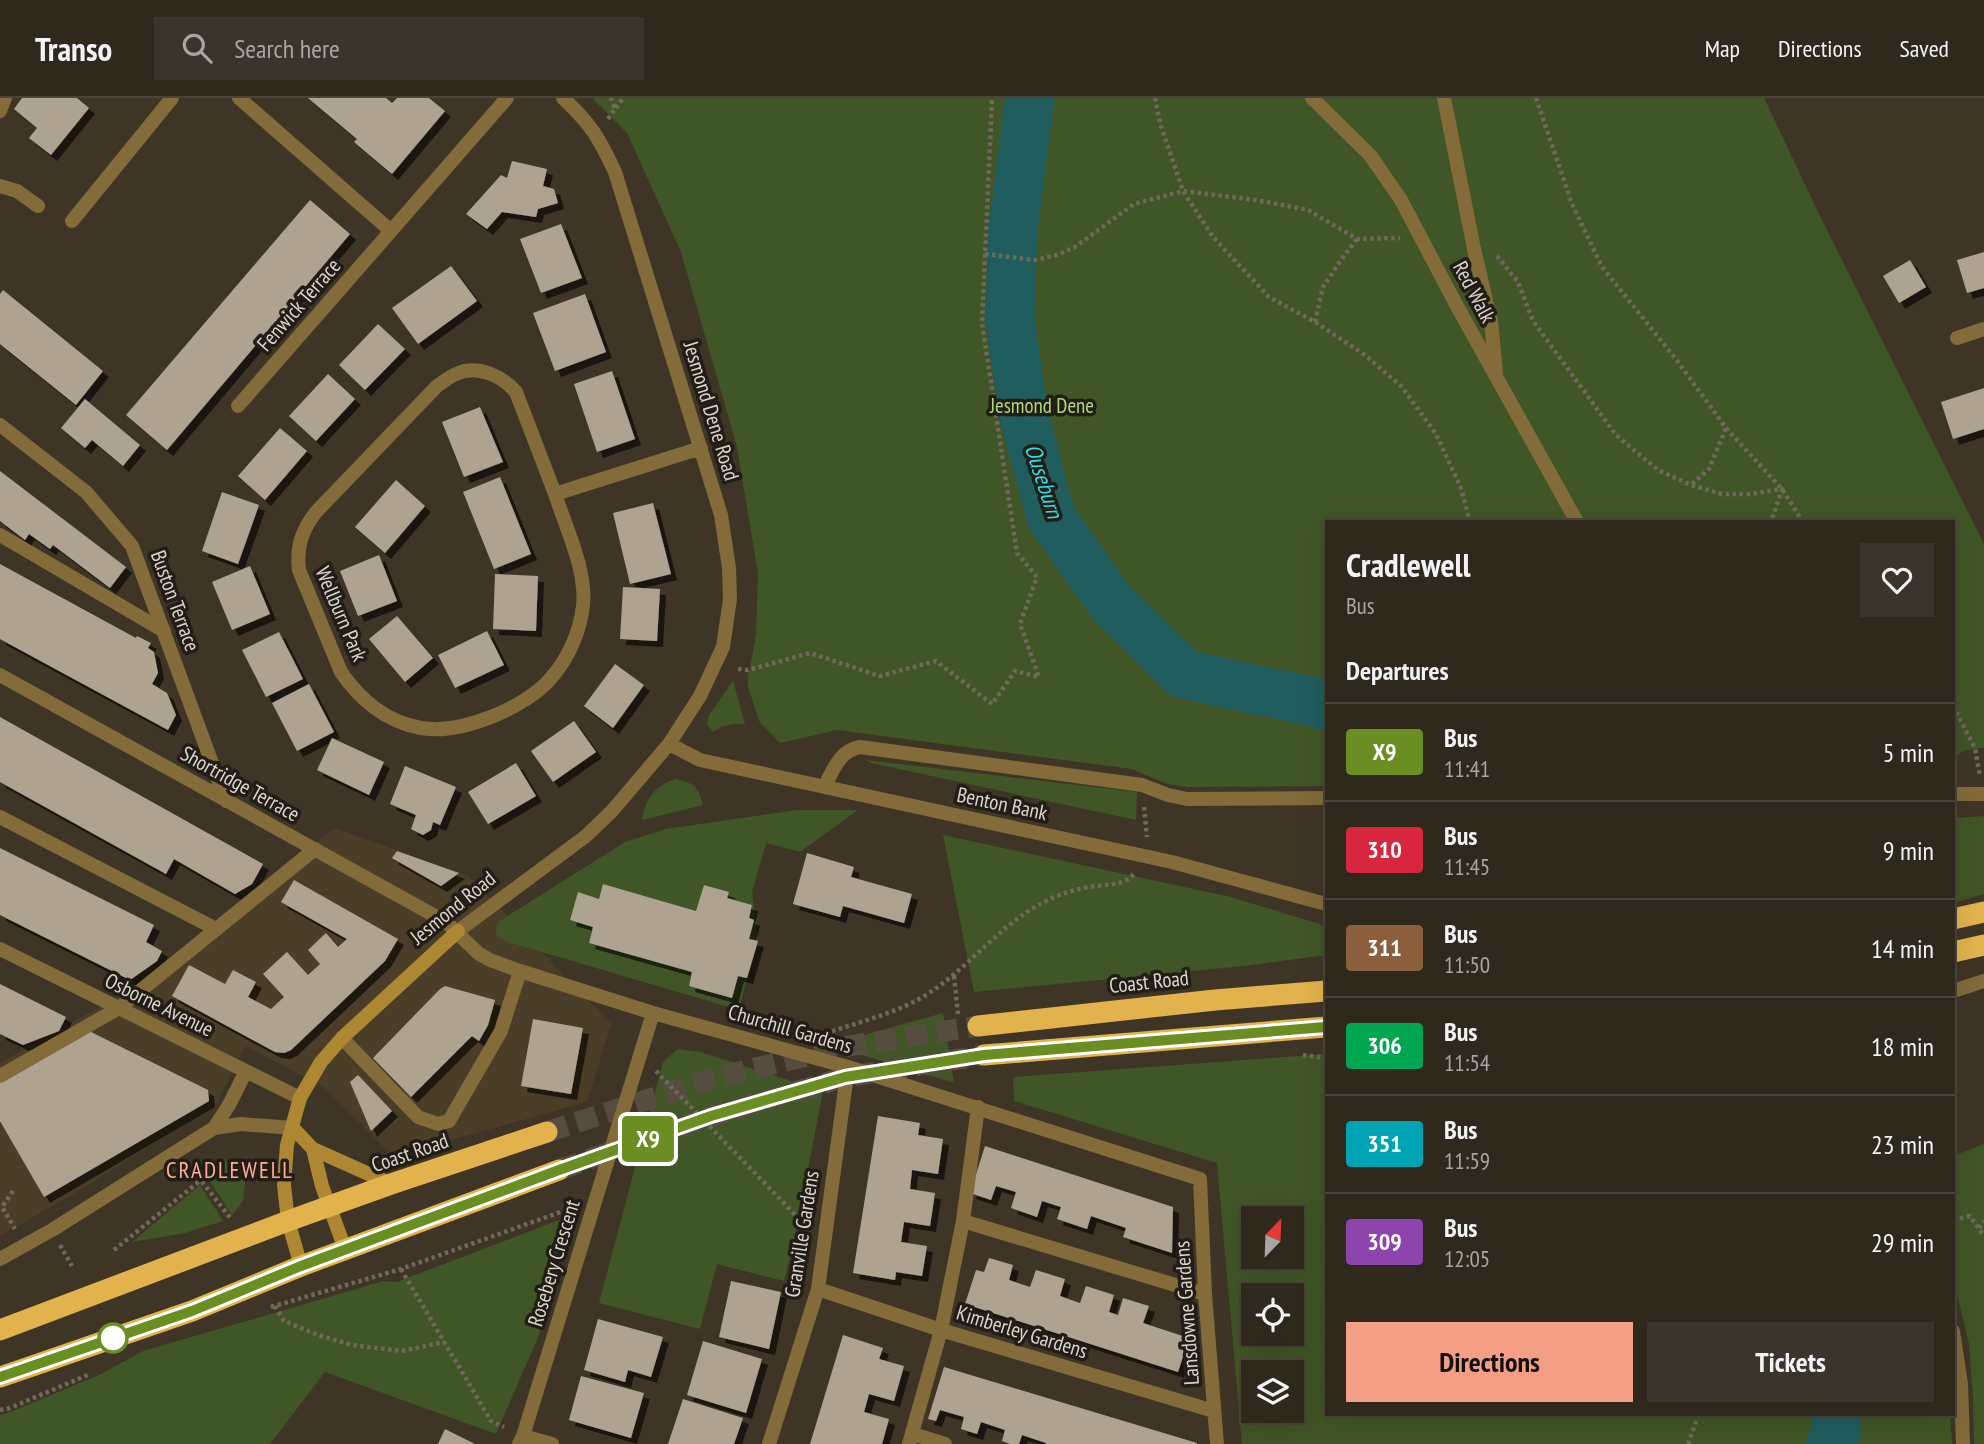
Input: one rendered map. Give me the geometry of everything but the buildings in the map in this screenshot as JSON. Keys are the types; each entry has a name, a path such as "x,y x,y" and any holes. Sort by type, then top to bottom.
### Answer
{"highway":[{"path":"1955,919 1984,912"},
{"path":"1955,952 1984,945"},
{"name":"Coast Road","path":"978,1026 1215,1000 1325,991"},
{"path":"984,1055 1325,1027"},
{"name":"Coast Road","path":"288,1221 547,1132"},
{"path":"0,1377 192,1311 345,1249 559,1170"},
{"path":"0,1330 288,1221"}],"street":[{"path":"0,111 5,98"},
{"path":"72,220 173,98"},
{"path":"239,98 391,231"},
{"name":"Fenwick Terrace","path":"239,406 507,98"},
{"name":"Jesmond Dene Road","path":"563,98 582,115 597,134 615,172 701,448 726,543 730,599 727,626 718,659 700,696 669,744"},
{"name":"Red Walk","path":"1312,98 1370,155 1401,200 1576,520"},
{"path":"1444,98 1491,321 1497,377"},
{"path":"0,186 17,191 38,206"},
{"path":"1957,338 1984,329"},
{"name":"Wellburn Park","path":"475,371 493,374 507,382 516,393 555,494 582,575 584,592 578,630 561,666 549,681 510,708 472,724 447,729 422,728 399,721 364,700 341,672 299,570 297,555 300,539 316,512 437,386 458,373 475,371"},
{"name":"Buston Terrace","path":"0,425 86,492 132,546 226,801"},
{"path":"555,494 701,448"},
{"path":"0,535 164,631"},
{"name":"Shortridge Terrace","path":"0,675 458,931"},
{"name":"Benton Bank","path":"669,744 700,760 1172,862 1325,904"},
{"name":"Jesmond Road","path":"301,1266 288,1221 284,1164 300,1098 321,1062 342,1038 458,931 586,836 612,811 669,744"},
{"path":"824,786 844,753 860,747 1142,785 1186,799 1325,798"},
{"path":"1955,794 1983,794"},
{"path":"0,817 216,929"},
{"path":"0,1076 120,1008 315,849"},
{"name":"Churchill Gardens","path":"458,931 478,953 520,971 653,1013 848,1067 1200,1179"},
{"name":"Osborne Avenue","path":"0,949 300,1098"},
{"path":"342,1038 418,1117 438,1124 449,1121 501,1031 520,971"},
{"path":"1955,989 1984,981"},
{"name":"Rosebery Crescent","path":"521,1440 653,1013"},
{"name":"Granville Gardens","path":"769,1444 818,1289 848,1067"},
{"path":"214,1128 246,1071"},
{"path":"945,1444 911,1439 941,1330 963,1221 978,1107"},
{"path":"0,1259 52,1230 214,1128 241,1124 293,1128 313,1149 391,1184"},
{"path":"313,1149 345,1249"},
{"name":"Lansdowne Gardens","path":"1200,1179 1205,1294 1217,1444"},
{"path":"963,1221 1205,1294"},
{"name":"Kimberley Gardens","path":"818,1289 941,1330 1214,1411"},
{"path":"1955,1344 1961,1384 1963,1444"},
{"path":"521,1440 552,1444"}],"path":[{"path":"615,109 623,98"},
{"path":"738,669 748,670 810,653 880,676 936,661 992,704 1015,671 1039,677 1020,624 1037,577 1017,553 982,323 992,98"},
{"path":"1155,98 1160,122 1183,191 1213,237 1269,297 1315,321 1365,355 1402,387 1436,434 1461,488 1469,520"},
{"path":"1536,98 1572,204 1601,267 1675,358 1726,428 1782,489 1802,520"},
{"path":"985,254 1035,260 1057,255 1075,247 1134,204 1183,191 1308,210 1357,239 1421,237"},
{"path":"1315,321 1323,287 1357,239"},
{"path":"1474,249 1496,254 1518,282 1533,321 1616,435 1658,470 1691,485 1722,494 1750,494 1782,489"},
{"path":"1691,485 1709,469 1726,428"},
{"path":"1772,520 1782,489"},
{"path":"1955,710 1975,748 1983,794"},
{"path":"1143,799 1145,824"},
{"path":"785,1050 890,1012 929,994 954,976 1025,912 1060,894 1130,879"},
{"path":"641,1055 824,1245"},
{"path":"178,1150 234,1223"},
{"path":"114,1250 201,1180"},
{"path":"8,1218 2,1207 13,1191"},
{"path":"521,1440 491,1421 401,1269 596,1200"},
{"path":"1955,1220 1970,1216 1984,1236"},
{"path":"1979,1228 1984,1221"},
{"path":"275,1306 284,1321 352,1345 402,1351 444,1342"},
{"path":"1688,1444 1698,1416"}],"shaded area":[{"path":"335,828 468,876 611,1024 587,1102 393,1156 324,1087 245,1046 216,1105 0,1236 0,1063 123,994"}],"green space":[{"name":"Jesmond Dene","path":"592,98 1764,98 1984,544 1984,748 1965,750 1955,757 1955,520 1325,520 1325,786 1187,787 1167,784 1132,769 837,730 780,743 760,723 748,687 756,635 758,573 737,447 681,252 627,133"},
{"path":"733,681 745,724 728,725 713,732 707,723 709,715"},
{"path":"866,760 1137,792 1136,820 871,763"},
{"path":"675,779 694,786 703,805 642,820 652,794"},
{"path":"797,810 858,810 800,852 766,843 752,892 758,941 749,939 754,920 749,918 752,905 727,898 728,892 704,885 696,911 604,884 599,899 578,893 570,920 593,927 589,943 692,972 689,986 732,997 738,976 747,978 739,1010 505,941 496,935 498,922 625,842 666,829"},
{"path":"1984,816 1984,894 1955,902 1955,818"},
{"path":"943,835 1231,897 1325,926 1325,957 974,992"},
{"path":"943,1013 954,1083 829,1045"},
{"path":"678,1049 700,1052 823,1091 784,1281 717,1264 700,1329 599,1303 663,1062"},
{"path":"1325,1054 1325,1416 1950,1416 1952,1444 1242,1444 1217,1163 1014,1101 1013,1077"},
{"path":"1984,1144 1984,1444 1974,1444 1969,1344 1955,1286 1955,1155"},
{"path":"224,1158 245,1182 243,1201 232,1215 204,1172"},
{"path":"200,1185 223,1221 185,1233 132,1242"},
{"path":"564,1218 539,1335 496,1434 325,1372 270,1444 0,1444 0,1415 99,1375 143,1351 384,1281 397,1282"}],"waterway":[{"name":"Ouseburn","path":"1030,98 1013,229 1010,319 1023,412 1051,517 1111,602 1184,674 1325,706"},
{"name":"Ouseburn","path":"1831,1444 1836,1433 1836,1416"}],"tunnel":[{"path":"547,1132 714,1078 849,1046 978,1026"},
{"path":"559,1170 711,1116 846,1077 984,1055"}],"bus line":[{"name":"X9","path":"0,1377 192,1311 301,1266 711,1116 845,1077 984,1055 1325,1027"}],"district":[{"name":"CRADLEWELL","path":"230,1170"}]}
